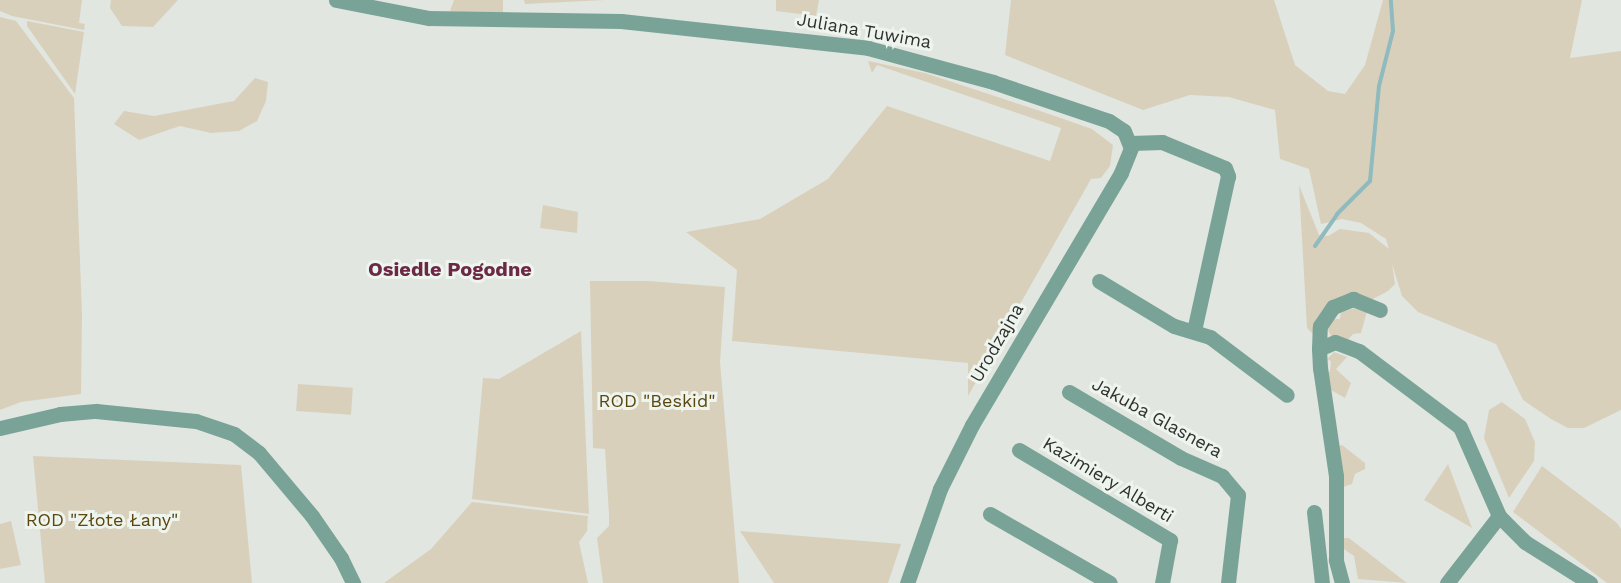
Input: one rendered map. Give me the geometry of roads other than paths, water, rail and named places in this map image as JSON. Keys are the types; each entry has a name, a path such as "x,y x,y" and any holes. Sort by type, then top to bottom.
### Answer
{"street":[{"name":"Juliana Tuwima","path":"336,0 429,18 621,21 868,48 983,79 1109,121 1127,137"},
{"path":"1127,137 1162,142 1225,168 1228,176 1194,331"},
{"name":"Urodzajna","path":"907,583 940,489 972,425 1121,173 1127,137"},
{"path":"1099,281 1174,326 1210,337 1287,395"},
{"path":"1342,583 1336,560 1336,476 1319,349 1320,326 1332,307 1353,299 1380,310"},
{"path":"1319,349 1335,342 1359,351 1461,427 1499,516 1526,542 1590,583"},
{"name":"Jakuba Glasnera","path":"1069,392 1181,458 1222,476 1233,488 1238,495 1227,583"},
{"path":"0,428 60,414 96,411 196,421 234,434 259,453 312,516 342,558 353,583"},
{"name":"Kazimiery Alberti","path":"1019,450 1170,540 1162,583"},
{"path":"1314,512 1322,583"},
{"path":"990,514 1110,583"},
{"path":"1447,583 1499,516"}],"waterway":[{"path":"1315,246 1337,214 1370,181 1379,86 1393,31 1391,0"}],"district":[{"name":"Osiedle Pogodne","path":"450,269"}],"park label":[{"name":"ROD \"Beskid\"","path":"657,401"},
{"name":"ROD \"Złote Łany\"","path":"102,520"}]}
